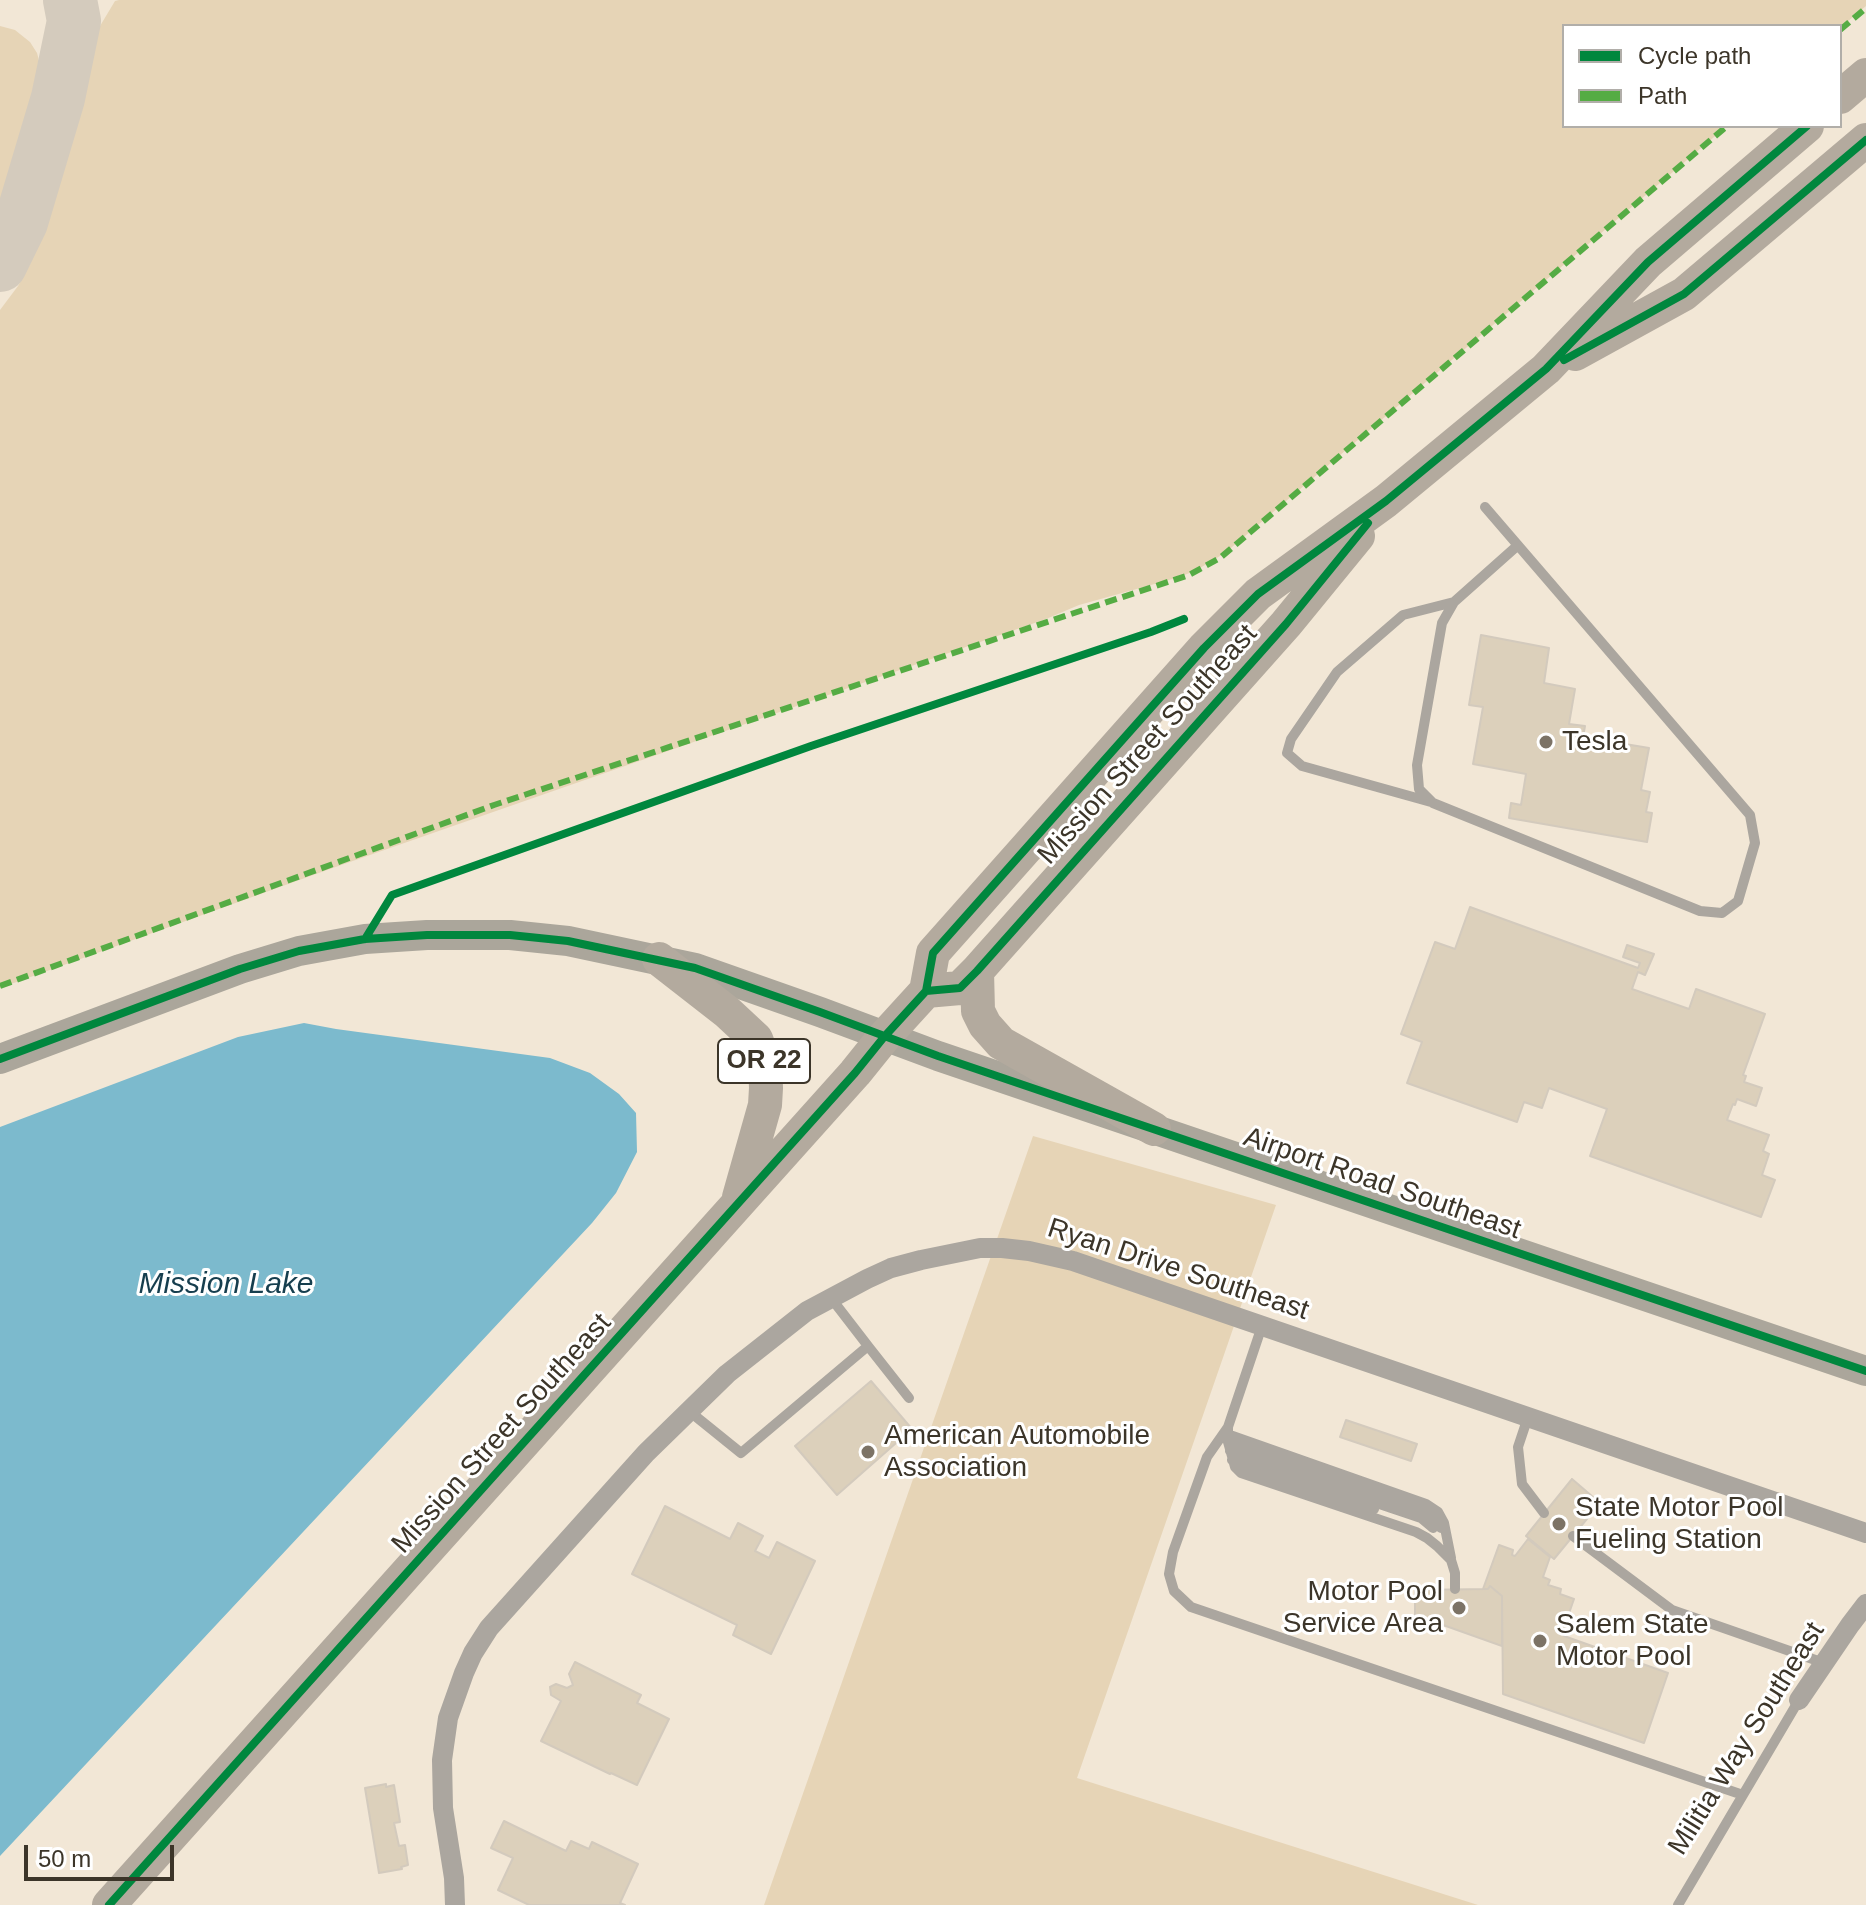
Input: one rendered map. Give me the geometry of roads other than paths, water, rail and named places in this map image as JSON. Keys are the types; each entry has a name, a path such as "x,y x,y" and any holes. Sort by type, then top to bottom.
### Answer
{"highway":[{"path":"1842,95 1866,75"},
{"name":"Mission Street Southeast","path":"109,1905 855,1073 926,991 933,953 1204,648 1258,594 1386,501 1546,369 1648,262 1805,128"},
{"name":"Mission Street Southeast","path":"1546,369 1684,294 1866,140"},
{"name":"Mission Street Southeast","path":"926,991 960,988 977,971 1286,624 1386,501"},
{"name":"OR 22","path":"659,959 756,1039 765,1063 765,1105 737,1205"},
{"path":"977,971 978,1011 985,1025 1001,1043 1154,1129"}],"main road":[{"name":"Airport Road Southeast","path":"0,1059 240,969 299,951 365,939 427,935 510,935 568,941 695,968 884,1037 1866,1371"}],"street":[{"name":"Ryan Drive Southeast","path":"455,1905 443,1808 442,1760 448,1718 473,1653 489,1628 646,1453 727,1374 807,1311 891,1268 980,1248 1029,1251 1073,1261 1866,1533"},
{"name":"Militia Way Southeast","path":"1799,1700 1866,1604"}],"lane":[{"path":"1454,602 1403,615 1337,672 1291,739 1287,753 1302,766 1433,803 1700,911 1722,913 1738,901 1755,843 1750,815 1485,507"},
{"path":"1433,803 1419,789 1417,765 1442,623 1454,602 1517,546"},
{"path":"831,1298 909,1398"},
{"path":"1262,1326 1229,1443 1207,1457 1173,1552 1169,1574 1174,1591 1191,1607 1743,1795"},
{"path":"689,1411 741,1453 868,1346"},
{"path":"1528,1417 1518,1447 1522,1484 1544,1513"},
{"path":"1229,1443 1418,1525 1429,1531 1451,1560"},
{"path":"1229,1443 1424,1511 1443,1531 1455,1573 1455,1589"},
{"path":"1573,1536 1672,1610 1824,1663"},
{"name":"Militia Way Southeast","path":"1678,1905 1799,1700"}],"water":[{"name":"Mission Lake","path":"304,1023 550,1058 590,1073 619,1094 636,1113 637,1152 616,1193 592,1223 0,1856 0,1127 238,1037"}],"place":[{"name":"Tesla","path":"1546,742"},
{"name":"American Automobile Association","path":"868,1452"},
{"name":"State Motor Pool Fueling Station","path":"1559,1524"},
{"name":"Motor Pool Service Area","path":"1459,1608"},
{"name":"Salem State Motor Pool","path":"1540,1641"}]}
